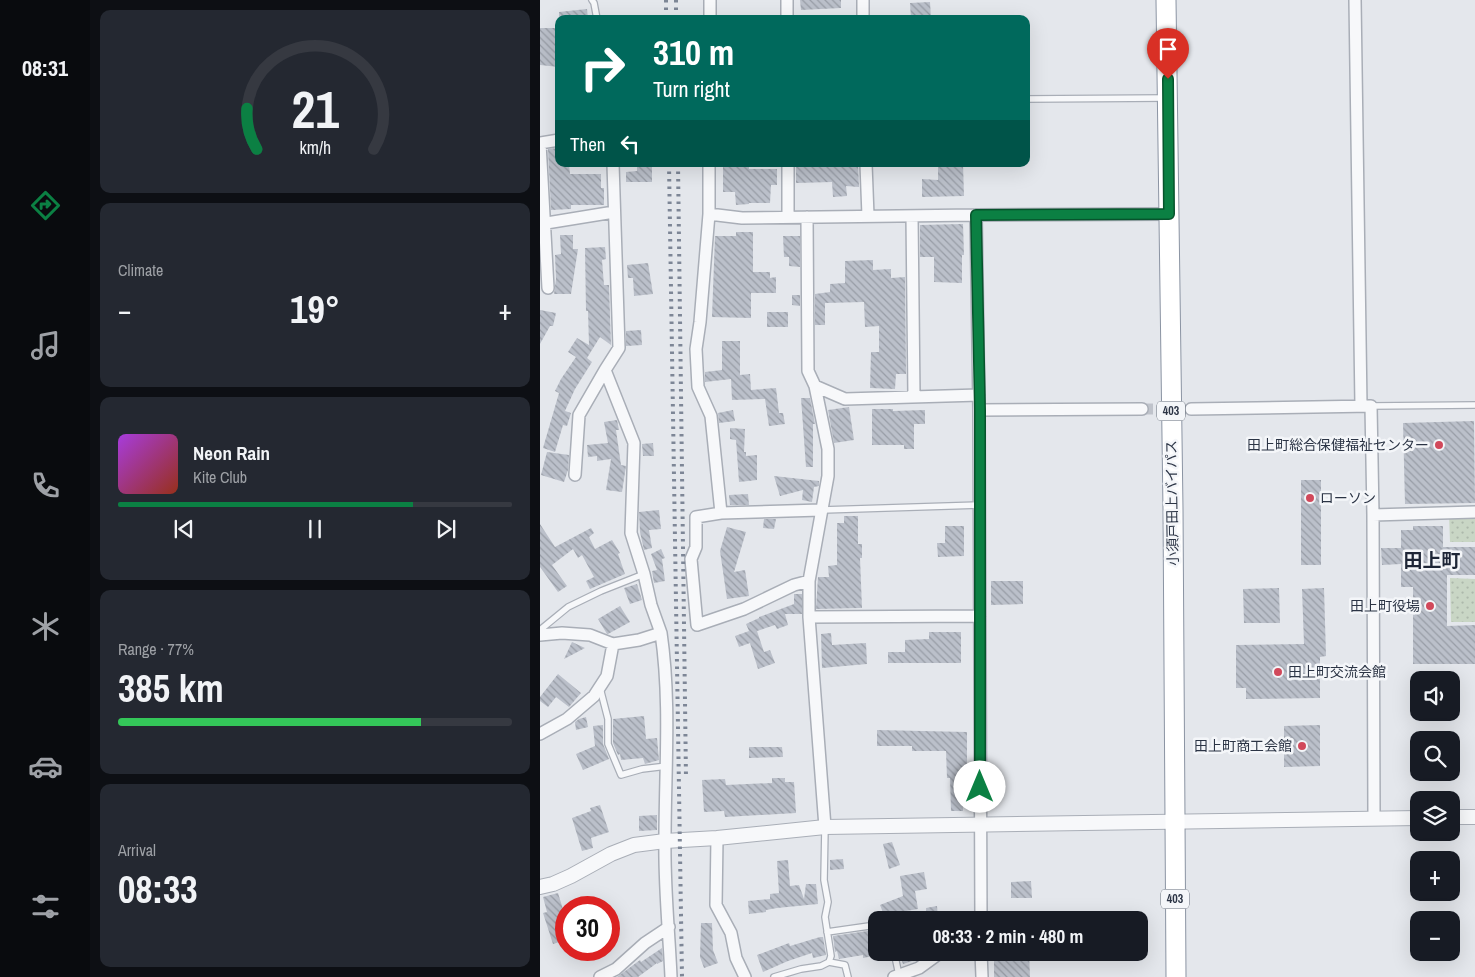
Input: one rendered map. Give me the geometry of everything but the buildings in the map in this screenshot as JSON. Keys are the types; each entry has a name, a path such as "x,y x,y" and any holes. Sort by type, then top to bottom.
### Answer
{"highway":[{"name":"小須戸田上バイパス","path":"1166,0 1176,977"}],"street":[{"path":"710,0 710,15"},
{"path":"787,0 787,15"},
{"path":"863,0 863,15"},
{"path":"1355,0 1366,406 1373,515 1374,818"},
{"path":"548,288 542,224 540,143 555,141"},
{"path":"575,475 579,415 619,348 613,167"},
{"path":"710,167 709,214 696,349 698,387 711,416 721,514"},
{"path":"788,167 788,217"},
{"path":"866,167 868,216"},
{"path":"542,224 614,212"},
{"path":"709,214 742,218 1169,214"},
{"path":"976,215 980,410 981,911"},
{"path":"912,216 914,397"},
{"path":"807,217 808,371 814,386 828,449 828,476 809,581 809,617 825,827"},
{"path":"605,370 634,443 631,532 651,605 661,633 666,664 667,766 665,841 671,977"},
{"path":"814,386 845,399 979,395"},
{"path":"1191,409 1366,406"},
{"path":"980,410 1142,409"},
{"path":"809,581 794,584 744,609 697,625 692,559 696,547 696,517 721,514 821,510"},
{"path":"1373,515 1475,512"},
{"path":"809,617 980,616"},
{"path":"540,635 562,633 590,635 613,644 639,640 661,633"},
{"path":"540,734 567,719 594,696 608,676 613,644"},
{"path":"1460,818 1475,817"},
{"path":"540,887 553,884 612,854 634,846 665,841 717,838 825,827 1410,818"},
{"path":"717,838 716,905 731,933 736,958 744,977"},
{"path":"600,977 616,969 645,943 669,928"},
{"path":"896,976 919,968 929,961"},
{"path":"982,961 982,977"}],"lane":[{"path":"592,0 596,15"},
{"path":"1030,99 1168,98"},
{"path":"1366,406 1475,405"},
{"path":"821,510 980,505"},
{"path":"540,630 568,607 602,590 644,574"},
{"path":"600,687 608,719 608,744 621,775 642,769 667,766"},
{"path":"825,827 824,880 828,902 825,917 831,956 829,962"},
{"path":"827,932 868,925"},
{"path":"895,961 896,976"},
{"path":"774,977 801,968 821,966 829,962 845,965 848,977"}],"green space":[{"path":"1475,512 1475,542 1450,542 1449,513"},
{"path":"1450,578 1475,579 1475,622 1451,622"}],"tunnel":[{"path":"1142,409 1191,409"}],"railway":[{"path":"666,0 666,15"},
{"path":"676,0 676,15"},
{"path":"669,167 682,977"},
{"path":"678,167 686,779"}],"place":[{"name":"田上町総合保健福祉センター","path":"1439,445"},
{"name":"ローソン","path":"1310,498"},
{"name":"田上町役場","path":"1430,606"},
{"name":"田上町交流会館","path":"1278,672"},
{"name":"田上町商工会館","path":"1302,746"}],"district":[{"name":"田上町","path":"1432,560"}],"route":[{"path":"980,787 980,410 976,215 1169,214 1168,79"}]}
